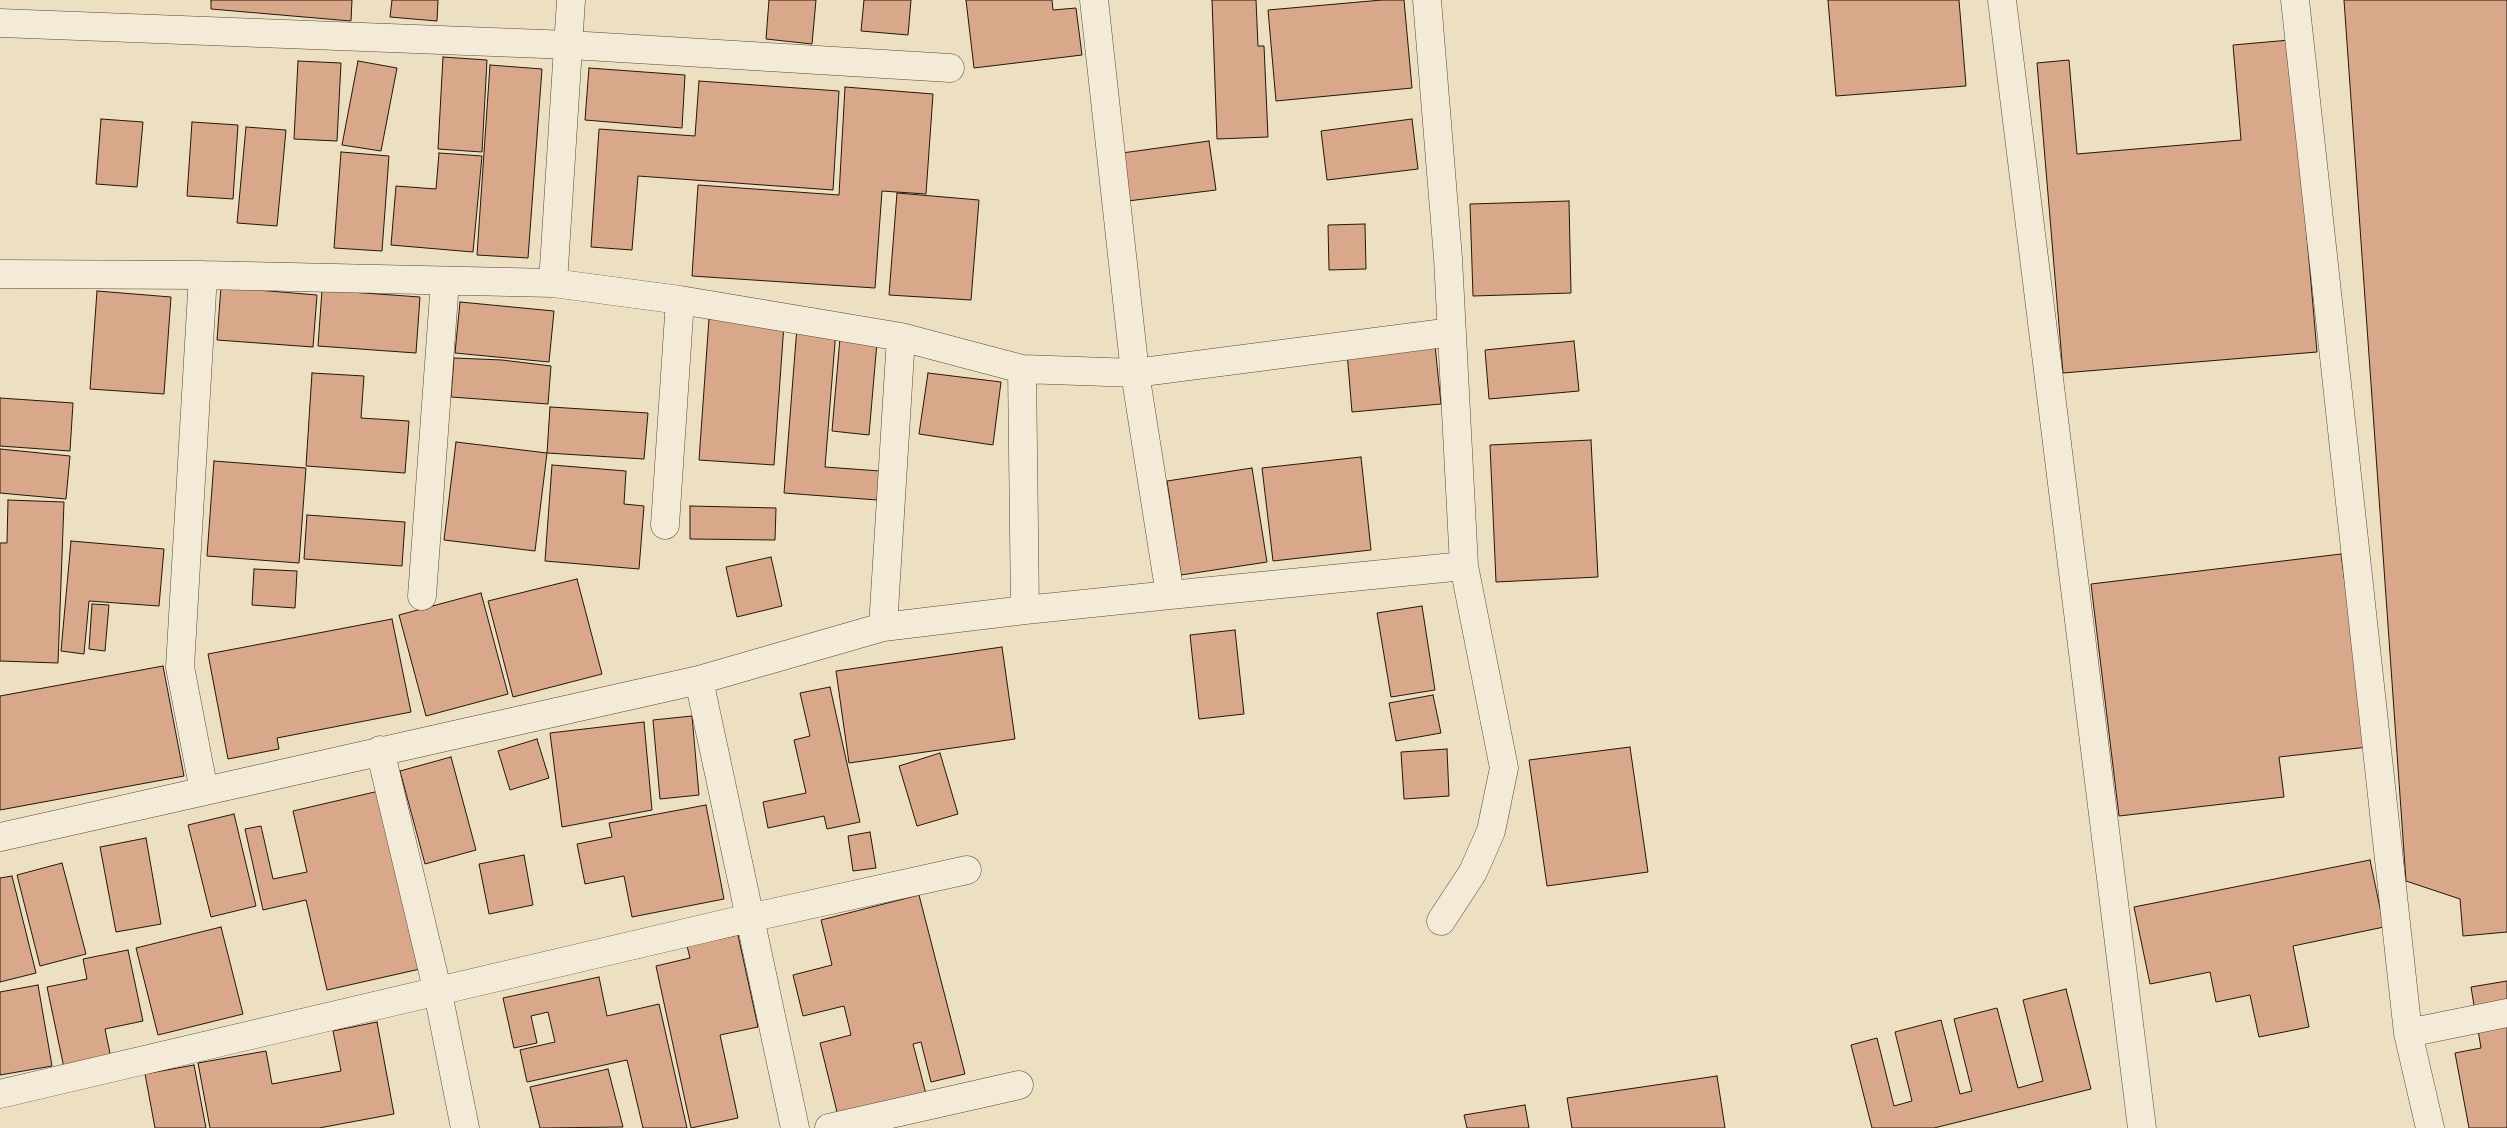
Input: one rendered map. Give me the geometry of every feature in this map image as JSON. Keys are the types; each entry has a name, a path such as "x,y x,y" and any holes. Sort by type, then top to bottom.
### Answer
{"street":[{"path":"554,283 572,0"},
{"path":"1094,0 1135,373 1170,595"},
{"path":"1427,0 1452,332 1464,566 1504,768 1491,831 1473,872 1441,921"},
{"path":"2002,0 2142,1128"},
{"path":"2295,0 2408,1033 2430,1128"},
{"path":"0,23 570,45 950,68"},
{"path":"0,274 203,275 554,283 680,300 901,337 1022,369 1135,373 1452,332"},
{"path":"203,275 180,667 204,791"},
{"path":"422,596 445,281"},
{"path":"665,525 680,300"},
{"path":"883,627 901,337"},
{"path":"1022,369 1025,610"},
{"path":"0,837 698,680 883,627 1025,610 1464,566"},
{"path":"698,680 795,1128"},
{"path":"380,750 438,993 465,1128"},
{"path":"0,1094 438,993 749,918 967,870"},
{"path":"2408,1033 2507,1013"},
{"path":"829,1128 1019,1085"}],"building":[{"path":"211,0 352,0 351,21 211,9"},
{"path":"392,0 438,0 437,21 390,17"},
{"path":"769,0 816,0 812,44 766,39"},
{"path":"864,0 911,0 908,35 861,31"},
{"path":"966,0 1052,0 1053,10 1076,8 1082,55 974,68"},
{"path":"1212,0 1256,0 1258,46 1264,46 1268,137 1217,139"},
{"path":"1382,0 1404,0 1412,88 1276,101 1268,10"},
{"path":"1828,0 1959,0 1966,86 1836,96"},
{"path":"2344,0 2507,0 2507,932 2463,936 2460,899 2406,881"},
{"path":"2290,40 2317,352 2063,373 2037,63 2069,60 2077,154 2241,140 2233,45"},
{"path":"443,57 487,60 482,152 438,149"},
{"path":"298,61 341,63 337,141 294,139"},
{"path":"358,61 397,68 381,151 342,145"},
{"path":"490,65 542,69 528,258 477,255"},
{"path":"589,68 685,75 682,128 585,120"},
{"path":"699,81 839,91 833,190 638,176 632,250 591,247 599,129 695,136"},
{"path":"845,87 933,94 926,194 882,191 875,288 692,276 698,185 839,195"},
{"path":"101,119 143,122 137,187 96,184"},
{"path":"1412,119 1418,169 1327,180 1321,131"},
{"path":"192,122 238,125 233,199 187,196"},
{"path":"246,127 286,130 277,226 237,223"},
{"path":"1209,141 1216,190 1128,201 1122,153"},
{"path":"341,152 389,156 382,251 334,248"},
{"path":"439,153 482,156 473,252 391,245 396,186 436,189"},
{"path":"897,193 979,200 971,300 889,295"},
{"path":"1569,201 1571,293 1473,296 1470,204"},
{"path":"1365,224 1366,269 1329,270 1328,225"},
{"path":"221,287 317,295 313,347 217,340"},
{"path":"322,290 420,297 416,353 318,346"},
{"path":"97,291 171,297 164,394 90,389"},
{"path":"460,302 554,311 549,362 455,353"},
{"path":"709,319 784,324 774,465 699,460"},
{"path":"797,327 836,330 825,467 880,471 877,500 784,493"},
{"path":"840,338 877,342 869,435 832,431"},
{"path":"1574,341 1579,391 1489,399 1485,350"},
{"path":"1435,345 1441,404 1352,412 1347,352"},
{"path":"454,358 502,360 551,366 548,404 451,397"},
{"path":"312,373 364,376 361,418 409,421 405,473 306,466"},
{"path":"928,373 1001,382 993,445 919,434"},
{"path":"0,398 73,403 70,451 0,446"},
{"path":"550,407 648,413 644,459 547,453"},
{"path":"1591,440 1598,577 1496,582 1490,445"},
{"path":"456,442 547,453 535,551 444,540"},
{"path":"0,449 70,456 66,499 0,493"},
{"path":"1361,457 1371,550 1273,561 1262,468"},
{"path":"214,461 306,468 299,563 207,556"},
{"path":"552,465 626,471 624,504 644,506 639,569 545,561"},
{"path":"1252,468 1267,562 1181,575 1167,481"},
{"path":"8,500 64,502 58,663 0,661 0,543 7,543"},
{"path":"690,506 776,508 775,540 690,539"},
{"path":"307,515 405,522 402,566 304,559"},
{"path":"71,541 164,549 159,606 89,601 84,654 61,651"},
{"path":"2341,554 2368,747 2279,757 2284,797 2119,816 2091,584"},
{"path":"771,557 782,606 737,617 726,567"},
{"path":"254,569 297,571 295,608 252,605"},
{"path":"577,579 602,674 513,697 488,601"},
{"path":"481,593 508,694 426,716 399,615"},
{"path":"92,604 109,605 105,651 89,649"},
{"path":"1422,606 1435,690 1391,697 1377,613"},
{"path":"392,619 411,712 277,738 279,749 228,759 208,654"},
{"path":"1235,630 1244,714 1199,719 1190,635"},
{"path":"1002,647 1015,739 849,763 836,671"},
{"path":"163,666 184,776 0,810 0,696"},
{"path":"830,687 860,822 827,829 824,816 768,828 763,802 806,793 794,740 810,736 800,693"},
{"path":"1433,695 1441,733 1396,741 1389,703"},
{"path":"692,716 699,795 660,799 653,720"},
{"path":"644,722 652,810 562,827 550,733"},
{"path":"537,739 549,778 510,790 498,751"},
{"path":"1630,747 1648,872 1547,886 1529,760"},
{"path":"1447,749 1449,796 1404,799 1401,752"},
{"path":"940,753 958,814 917,826 899,766"},
{"path":"451,757 476,850 425,864 400,771"},
{"path":"379,791 420,969 327,990 306,900 263,910 245,829 261,826 273,879 307,872 293,811"},
{"path":"706,805 724,899 632,917 624,876 585,884 577,844 612,837 609,823"},
{"path":"234,814 256,906 211,917 188,825"},
{"path":"870,832 876,868 853,871 848,836"},
{"path":"146,838 161,924 116,932 100,847"},
{"path":"524,855 533,905 489,914 479,864"},
{"path":"2370,860 2384,927 2293,946 2309,1027 2259,1037 2250,995 2216,1002 2210,972 2150,984 2134,907"},
{"path":"62,863 86,954 40,966 17,875"},
{"path":"12,876 36,973 0,982 0,878"},
{"path":"919,895 965,1074 931,1082 921,1042 913,1044 926,1094 838,1116 820,1043 851,1035 844,1006 803,1016 793,975 832,965 821,920"},
{"path":"221,927 243,1014 158,1035 136,948"},
{"path":"738,935 758,1027 720,1035 738,1118 691,1128 656,966 690,958 687,946"},
{"path":"128,950 143,1021 105,1029 111,1058 64,1068 47,987 87,979 83,959"},
{"path":"599,977 607,1016 659,1004 687,1128 643,1128 627,1060 527,1082 520,1050 555,1042 548,1012 531,1016 537,1043 514,1048 503,998"},
{"path":"2507,981 2507,1128 2469,1128 2455,1053 2481,1048 2471,987"},
{"path":"38,985 52,1066 0,1075 0,992"},
{"path":"2066,989 2091,1089 1934,1128 1872,1128 1851,1045 1877,1038 1894,1106 1912,1101 1895,1032 1941,1020 1960,1094 1972,1091 1954,1019 1997,1008 2018,1088 2043,1081 2023,1000"},
{"path":"377,1022 394,1114 319,1128 210,1128 198,1063 266,1051 272,1084 341,1071 333,1031"},
{"path":"194,1065 206,1128 155,1128 145,1074"},
{"path":"608,1069 623,1127 540,1128 530,1087"},
{"path":"1717,1076 1725,1128 1572,1128 1567,1098"},
{"path":"1525,1105 1529,1128 1467,1128 1464,1115"}]}
